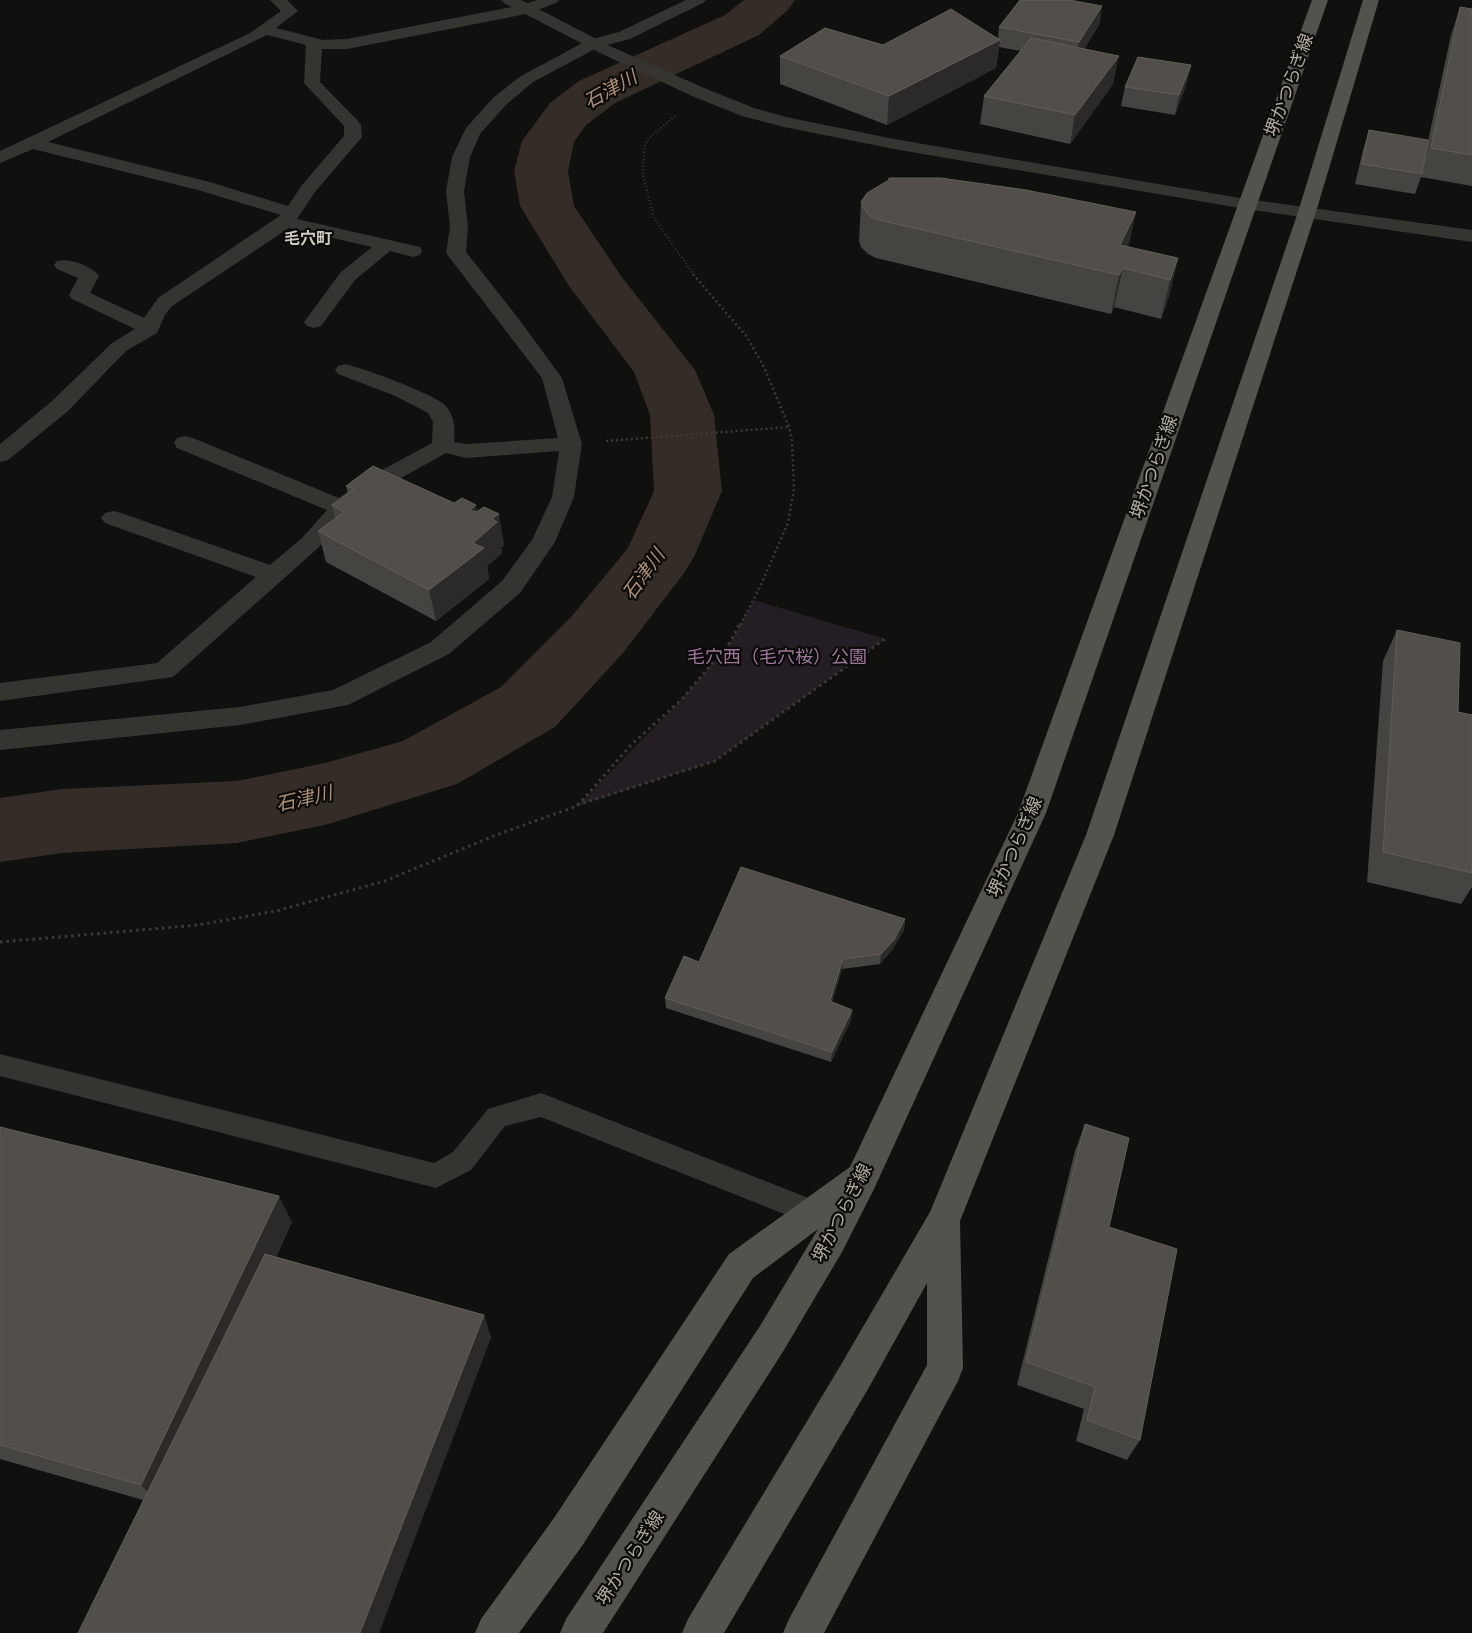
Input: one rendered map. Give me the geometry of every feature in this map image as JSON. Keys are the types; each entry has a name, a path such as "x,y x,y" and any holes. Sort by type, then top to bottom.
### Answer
{"main road":[{"name":"堺かつらぎ線","path":"580,1633 772,1338 830,1241 862,1178 1032,813 1246,204 1320,0"},
{"path":"702,1633 855,1376 943,1221 1100,835 1307,212 1371,0"},
{"path":"495,1633 568,1532 740,1266 862,1178"},
{"path":"803,1633 945,1368 943,1221"}],"street":[{"path":"5,152 31,143 256,36 264,30 284,6 304,0"},
{"path":"509,0 600,46 702,93 748,112 784,122 904,146 1246,204 1472,236"},
{"path":"264,30 323,46 347,44 526,9 551,0"},
{"path":"0,740 240,716 339,698 440,648 511,587 543,542 563,497 571,444 552,378 512,322 456,253 459,227 455,191 461,157 472,132 500,101 527,79 624,36 698,0"},
{"path":"0,455 60,406 119,347 150,328 155,314 165,302 289,217 308,189 353,137 352,125 312,83 314,43"},
{"path":"31,143 204,186 289,217 413,251"},
{"path":"314,322 348,276 386,245"},
{"path":"64,265 89,276 79,295 150,328"},
{"path":"345,370 400,391 436,409 444,422 443,446"},
{"path":"186,443 342,508"},
{"path":"0,692 164,671 310,542 342,508 368,486 443,446 466,451 571,444"},
{"path":"113,518 273,575"}],"lane":[{"path":"0,1065 436,1176 462,1161 497,1117 541,1105 814,1213"}],"path":[{"path":"576,806 631,745 682,699 731,641 760,587 788,523 794,489 789,427 768,382 764,367 747,337 690,270 654,218 643,175 644,148 649,138 670,119 697,104 702,93"},
{"path":"600,441 789,427"},
{"path":"0,942 198,925 276,911 385,881 496,835 576,806 715,761 885,639"}],"green space":[{"name":"毛穴西（毛穴桜）公園","path":"754,600 885,639 715,761 577,806 682,699 731,641"}],"building":[{"path":"1020,0 1069,0 1102,6 1079,42 999,27"},
{"path":"1460,7 1472,9 1472,155 1431,148"},
{"path":"951,9 1000,40 889,96 780,56 825,28 883,45"},
{"path":"1031,38 1119,56 1075,115 984,96"},
{"path":"1138,57 1191,65 1179,95 1125,87"},
{"path":"1369,130 1428,140 1422,174 1362,164"},
{"path":"889,178 941,178 1026,190 1136,212 1120,245 1178,258 1170,280 1123,268 1119,275 879,220 870,216 861,202 867,193 889,180"},
{"path":"373,466 454,503 462,498 476,505 470,510 476,512 484,507 499,514 492,519 497,522 473,543 484,548 429,590 318,531 344,512 332,505 354,489 346,486"},
{"path":"1397,630 1460,643 1458,712 1472,715 1472,873 1383,852"},
{"path":"741,867 905,919 894,940 881,954 843,959 830,1001 852,1010 832,1052 665,998 684,956 699,962"},
{"path":"1085,1124 1129,1138 1109,1227 1177,1249 1140,1440 1087,1420 1095,1387 1026,1362"},
{"path":"0,1127 279,1196 141,1485 0,1445"},
{"path":"265,1254 484,1315 360,1633 78,1633"}],"waterway":[{"name":"石津川","path":"0,830 62,821 237,812 325,794 429,763 528,707 597,635 659,557 688,491 682,415 664,370 598,286 547,206 541,171 548,141 568,114 597,92 742,25 772,0"}],"district":[{"name":"毛穴町","path":"308,238"}]}
